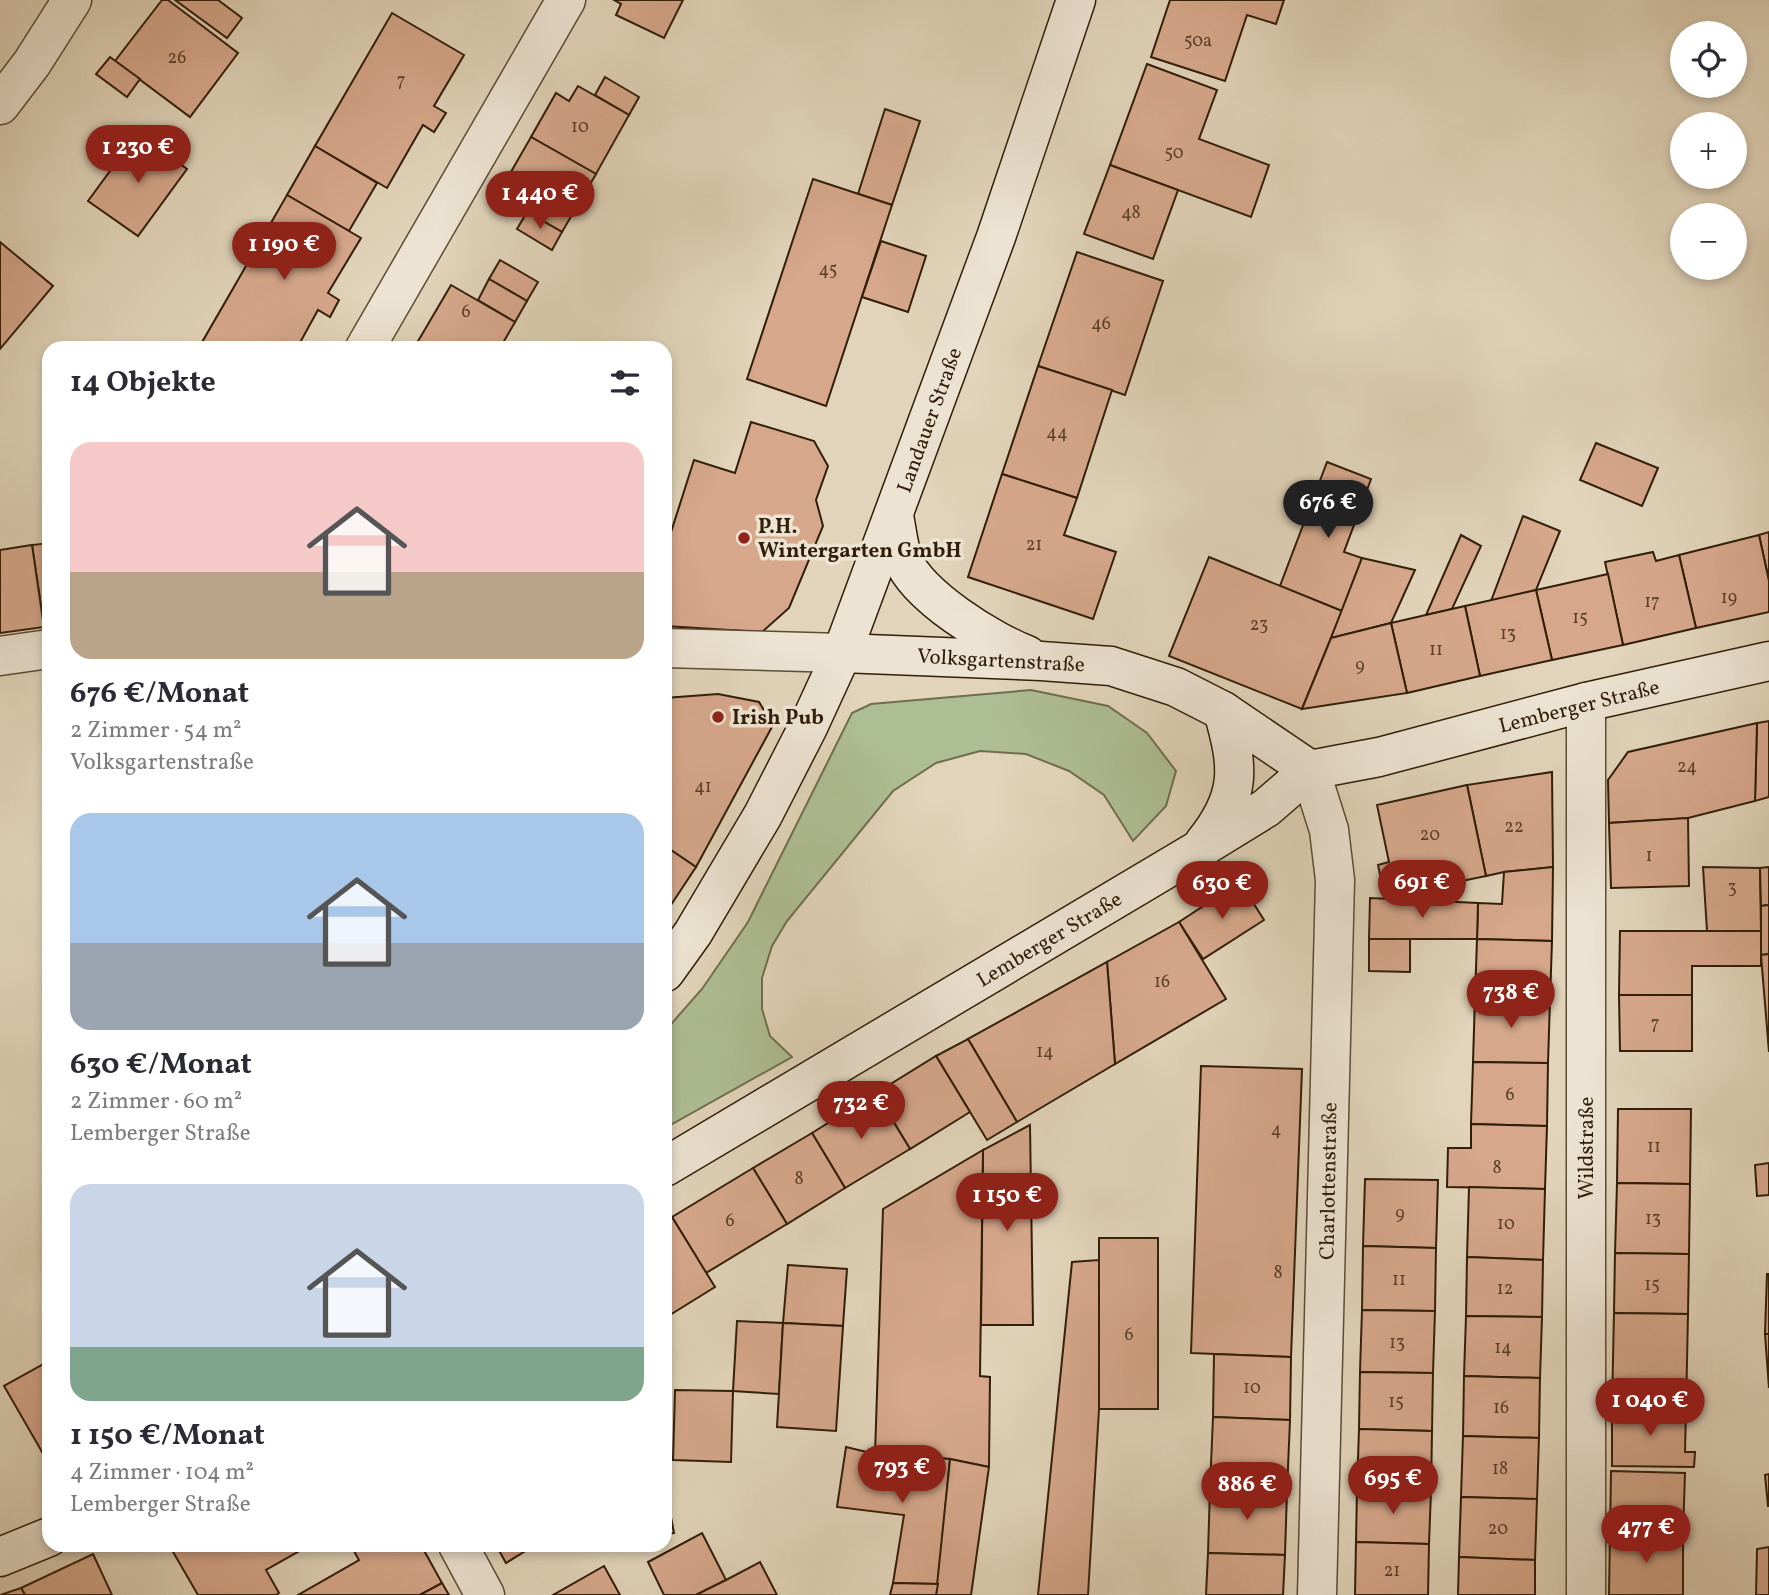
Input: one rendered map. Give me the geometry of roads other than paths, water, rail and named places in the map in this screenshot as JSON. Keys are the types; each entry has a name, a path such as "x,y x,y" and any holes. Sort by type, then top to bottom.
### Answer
{"main road":[{"path":"0,105 32,63 72,0"},
{"path":"369,341 566,0"},
{"name":"Landauer Straße","path":"672,962 693,933 764,815 842,653 996,237 1076,0"},
{"path":"894,516 903,560 915,579 960,617 1008,648 1041,660"},
{"name":"Volksgartenstraße","path":"672,648 1041,660 1111,666 1176,687 1223,711 1310,770"},
{"path":"0,656 42,650"},
{"name":"Lemberger Straße","path":"672,1162 1198,850 1266,808 1310,770 1379,757 1586,702 1769,661"},
{"name":"Wildstraße","path":"1586,702 1586,1595"},
{"path":"1198,850 1220,823 1233,792 1235,771 1232,741 1223,711"},
{"name":"Charlottenstraße","path":"1310,770 1329,830 1335,880 1317,1595"},
{"path":"0,1557 42,1541"},
{"path":"461,1552 485,1595"}],"place":[{"name":"P.H. Wintergarten GmbH","path":"744,538"},
{"name":"Irish Pub","path":"718,717"}]}
